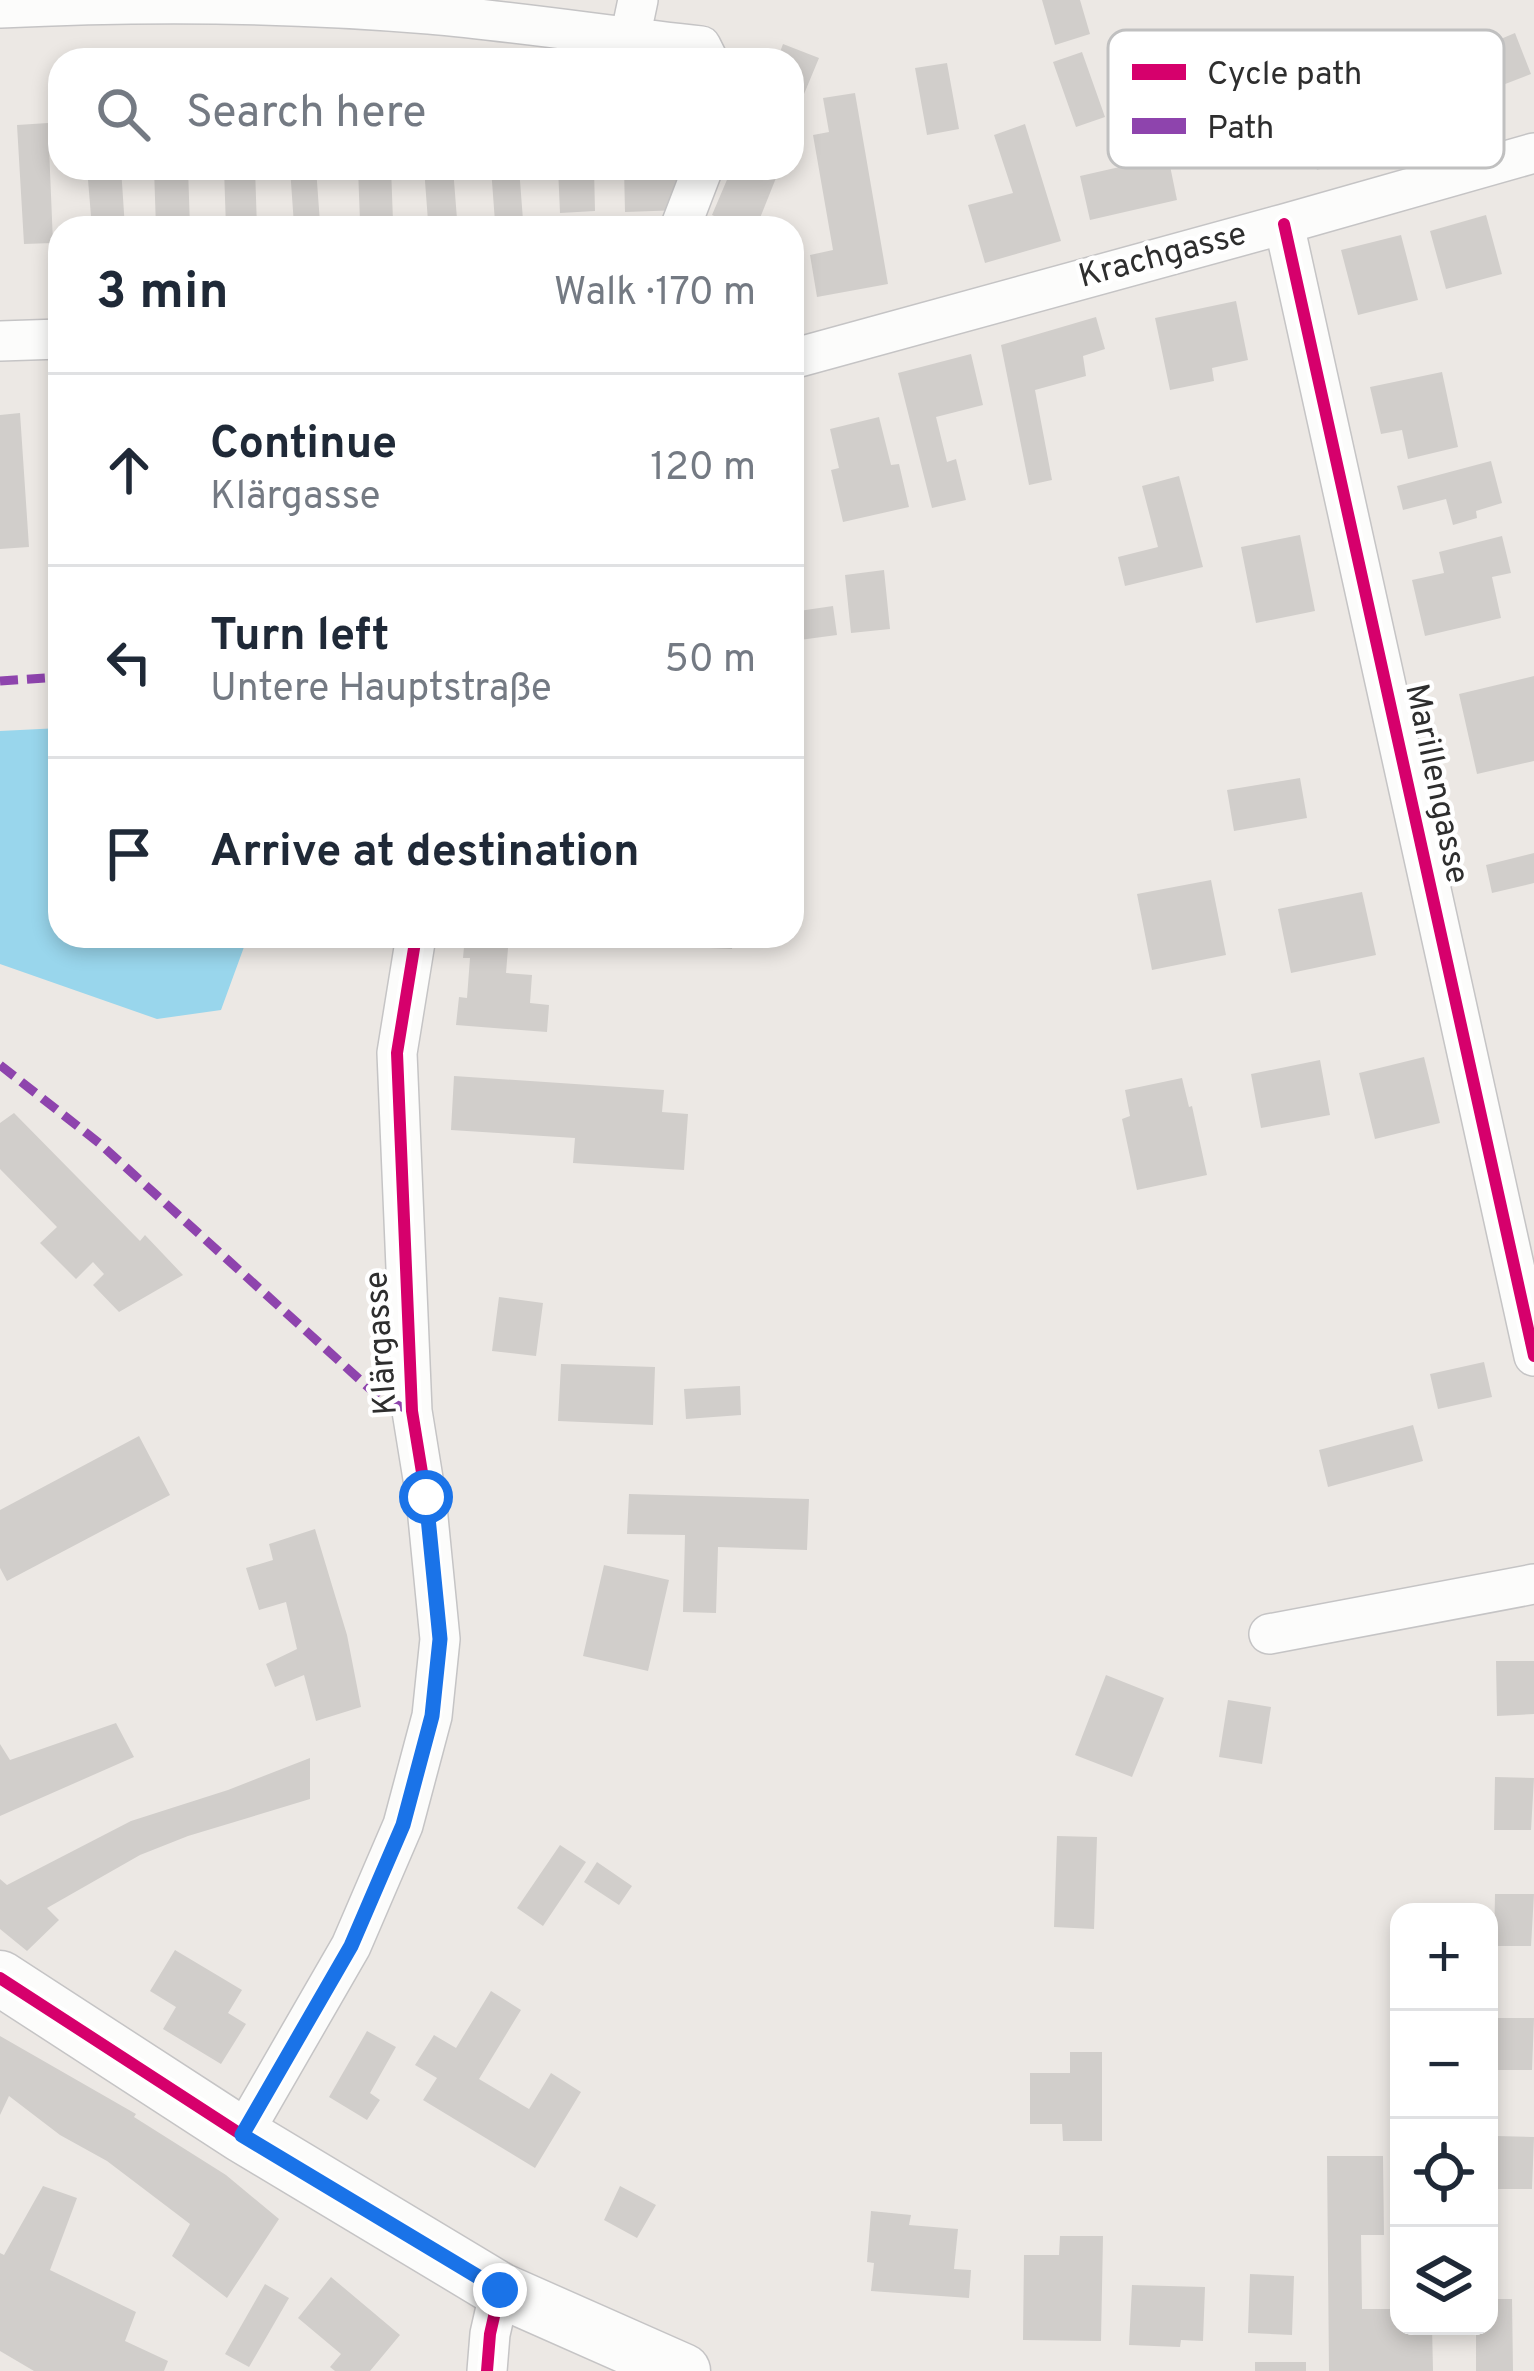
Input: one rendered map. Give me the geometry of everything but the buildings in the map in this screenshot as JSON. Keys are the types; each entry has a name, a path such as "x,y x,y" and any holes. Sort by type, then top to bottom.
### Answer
{"street":[{"path":"0,8 127,1 634,19 701,48"},
{"name":"Krachgasse","path":"1504,162 1534,153"},
{"name":"Krachgasse","path":"804,356 1481,168"},
{"path":"685,216 698,180"},
{"name":"Marillengasse","path":"1284,224 1534,1356"},
{"path":"0,341 48,339"},
{"name":"Klärgasse","path":"242,2135 351,1946 403,1825 432,1716 440,1639 412,1411 397,1053 414,948"},
{"path":"1269,1634 1534,1584"},
{"path":"0,1978 242,2135 500,2290 683,2371"},
{"path":"487,2371 500,2290"}],"water":[{"path":"48,729 48,948 244,948 221,1010 157,1019 0,964 0,731"}],"marked path":[{"path":"0,681 48,678"},
{"path":"0,1065 99,1143 380,1398 412,1411"}],"cycle path":[{"path":"1284,224 1534,1356"},
{"path":"242,2135 351,1946 403,1825 432,1716 440,1639 412,1411 397,1053 414,948"},
{"path":"0,1978 242,2135 500,2290 487,2371"}],"route":[{"path":"426,1497 440,1639 432,1716 403,1825 351,1946 242,2135 500,2290"}]}
